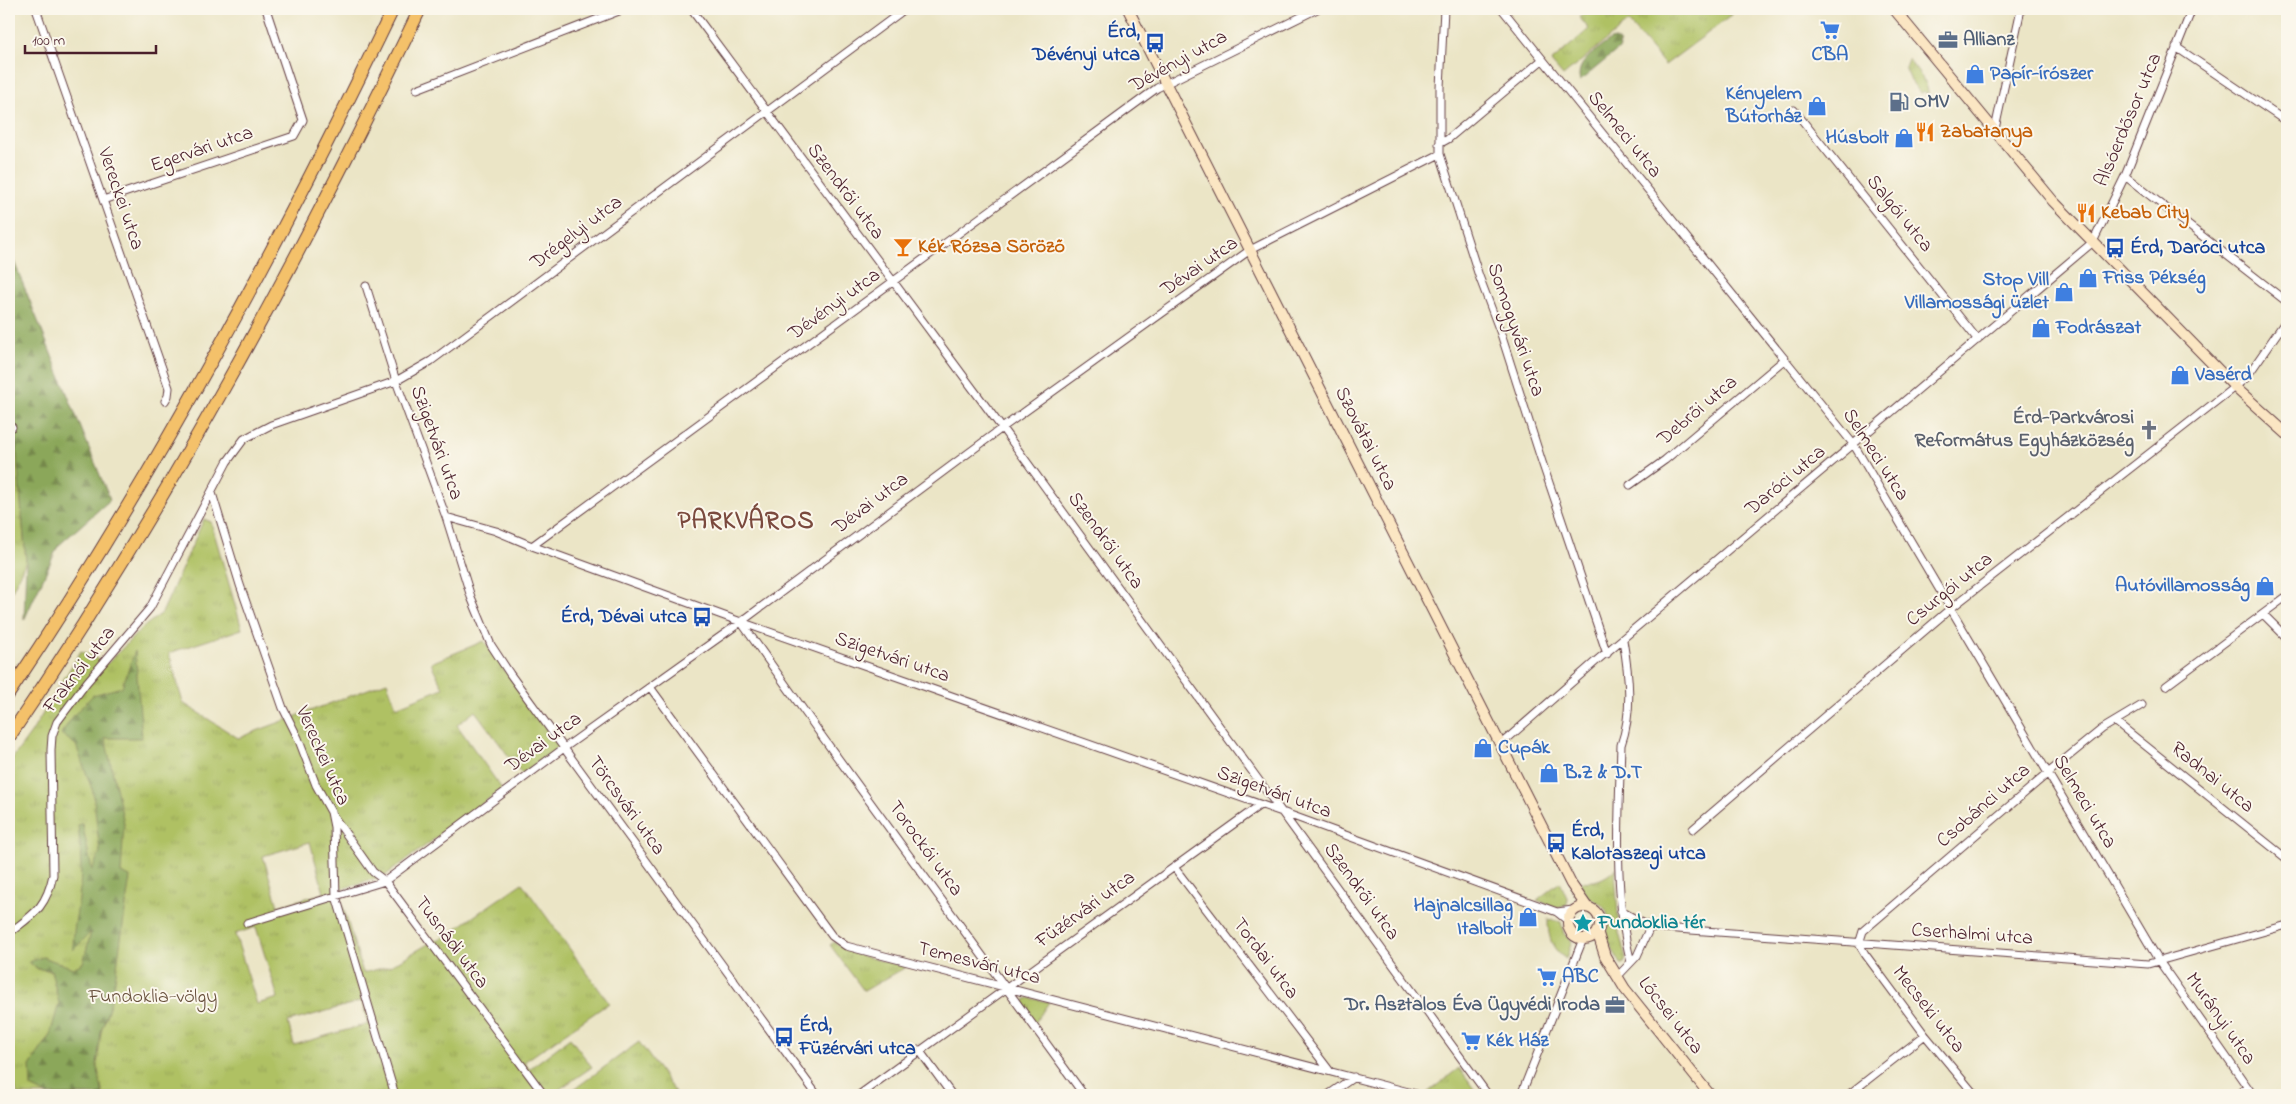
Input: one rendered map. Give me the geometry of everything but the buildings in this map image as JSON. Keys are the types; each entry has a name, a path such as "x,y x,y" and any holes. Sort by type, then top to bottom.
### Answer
{"highway":[{"path":"9,693 75,594 195,392 303,190 393,9"},
{"path":"9,737 96,607 227,384 328,197 420,9"}],"street":[{"name":"Vereckei utca","path":"36,9 168,388 168,396 165,401"},
{"name":"Egervári utca","path":"103,200 294,136 303,120 266,9"},
{"path":"417,89 624,9"},
{"name":"Szendrői utca","path":"691,9 1002,428 1488,1095"},
{"name":"Drégelyi utca","path":"244,439 271,425 396,381 431,362 765,111 905,9"},
{"name":"Szovátai utca","path":"1128,9 1571,884"},
{"name":"Dévényi utca","path":"532,546 891,280 1165,84 1317,9"},
{"name":"Somogyvári utca","path":"1444,9 1440,154 1607,654"},
{"name":"Selmeci utca","path":"1502,9 1854,445 2159,961"},
{"path":"1894,9 2053,201 2234,386 2287,434"},
{"path":"1995,129 2021,9"},
{"name":"Alsóerdősor utca","path":"2093,242 2125,176 2192,9"},
{"path":"2176,47 2287,122"},
{"path":"1439,144 1448,139 1542,60"},
{"name":"Salgói utca","path":"1794,110 1978,340"},
{"name":"Dévai utca","path":"247,923 385,881 564,748 741,622 1002,428 1250,250 1440,154"},
{"path":"2125,176 2287,302"},
{"name":"Daróci utca","path":"1500,745 2093,242"},
{"name":"Szigetvári utca","path":"366,286 396,381 446,517 496,531 532,546 741,622 1260,804 1557,912 1568,921"},
{"name":"Csurgói utca","path":"1693,828 1950,609 2246,378 2287,319"},
{"name":"Debrői utca","path":"1630,485 1665,460 1785,359"},
{"name":"Fraknói utca","path":"9,933 42,906 50,892 53,875 51,750 52,736 57,722 150,608 227,462 244,439"},
{"name":"Vereckei utca","path":"212,493 240,585 279,700 298,738 316,785 331,812 334,827 336,896 395,1095"},
{"name":"Törcsvári utca","path":"446,517 471,596 491,645 510,674 817,1095"},
{"path":"2166,686 2287,596"},
{"path":"2262,614 2287,638"},
{"name":"Torockói utca","path":"741,622 1084,1095"},
{"path":"1623,640 1628,667 1629,689 1626,730 1621,745 1621,911 1625,940 1631,962"},
{"name":"Temesvári utca","path":"650,687 832,936 854,949 1420,1095"},
{"name":"Csobánci utca","path":"1859,944 1863,931 2048,773 2102,729 2142,705"},
{"name":"Radnai utca","path":"2116,722 2287,859"},
{"name":"Füzérvári utca","path":"859,1095 1260,804"},
{"name":"Tusnádi utca","path":"331,812 373,872 385,881 544,1095"},
{"name":"Tordai utca","path":"1174,867 1329,1070"},
{"path":"1521,1095 1582,938 1597,931 1600,925 1598,915 1587,907 1571,884"},
{"path":"1571,884 1573,910 1568,921 1569,930 1582,938"},
{"path":"1573,910 1587,907"},
{"name":"Szigetvári utca","path":"1557,912 1573,910"},
{"name":"Cserhalmi utca","path":"1621,911 1650,927 2148,964 2287,925"},
{"path":"1617,977 1631,962 1645,941 1650,927"},
{"name":"Lőcsei utca","path":"1597,931 1605,956 1617,977 1710,1095"},
{"name":"Lőcsei utca","path":"1582,938 1605,956"},
{"name":"Mecseki utca","path":"1859,944 1925,1035 1975,1095"},
{"name":"Murányi utca","path":"2159,961 2253,1095"},
{"path":"1848,1095 1925,1035"},
{"path":"919,1050 952,1095"},
{"path":"1328,1095 1354,1077"},
{"path":"2237,1095 2248,1087"}],"green space":[{"path":"1589,9 1605,9 1608,13 1613,9 1729,9 1732,15 1665,65 1628,22 1563,76 1551,62 1589,29 1579,17"},
{"path":"1615,39 1619,42 1620,48 1580,81 1580,68 1588,57 1610,40"},
{"path":"1908,59 1926,83 1929,97 1924,91 1921,94 1911,81 1905,67"},
{"path":"9,249 110,500 58,546 24,620 26,561 9,381"},
{"path":"15,430 26,561 9,597 9,433"},
{"path":"204,519 211,522 242,629 169,653 183,703 238,738 387,682 396,707 443,688 431,663 484,641 560,747 522,774 475,711 457,725 502,789 386,875 338,890 363,973 390,966 430,943 441,939 522,883 609,1003 524,1062 529,1069 570,1038 592,1067 551,1095 18,1095 9,1070 9,763 31,733 81,651 107,664 142,628 162,613","holes":["310,842 324,893 278,906 263,856","256,927 278,998 257,1004 235,934","29,962 61,963 55,986 51,970 38,969","362,1001 368,1024 294,1045 288,1022"]},
{"name":"Fundoklia-völgy","path":"135,651 142,738 105,738 124,823 121,873 130,877 113,994 101,1032 97,1065 103,1095 47,1095 31,1087 30,1066 50,1035 59,1003 51,970 38,969 29,962 43,957 73,968 83,963 91,932 73,950 81,880 78,825 82,823 92,870 100,852 93,792 76,745 61,734 74,715 93,695 122,687"},
{"path":"1615,869 1619,933 1626,958 1624,964 1621,964 1608,940 1607,912 1601,905 1588,897 1580,881 1599,880"},
{"path":"1560,882 1568,900 1566,906 1558,908 1537,900"},
{"path":"1548,919 1561,922 1564,934 1572,941 1566,959 1551,942"},
{"path":"834,942 855,954 906,967 864,991 830,945"},
{"path":"1026,999 1049,1002 1035,1023 1024,1004"},
{"path":"639,1042 677,1095 566,1095"},
{"path":"1459,1068 1478,1095 1425,1095 1427,1093"}],"place":[{"name":"CBA","path":"1830,30"},
{"name":"Allianz","path":"1948,40"},
{"name":"Érd, Dévényi utca","path":"1155,43"},
{"name":"Papír-írószer","path":"1975,74"},
{"name":"OMV","path":"1899,102"},
{"name":"Kényelem Bútorház","path":"1817,106"},
{"name":"Zabatanya","path":"1925,132"},
{"name":"Húsbolt","path":"1904,138"},
{"name":"Kebab City","path":"2086,213"},
{"name":"Kék Rózsa Söröző","path":"903,247"},
{"name":"Érd, Daróci utca","path":"2115,248"},
{"name":"Friss Pékség","path":"2088,278"},
{"name":"Stop Vill Villamossági üzlet","path":"2064,292"},
{"name":"Fodrászat","path":"2041,328"},
{"name":"Vasérd","path":"2180,375"},
{"name":"Érd-Parkvárosi Református Egyházközség","path":"2149,430"},
{"name":"Autóvillamosság","path":"2265,586"},
{"name":"Érd, Dévai utca","path":"702,617"},
{"name":"Cupák","path":"1483,748"},
{"name":"B.Z & D.T","path":"1549,773"},
{"name":"Érd, Kalotaszegi utca","path":"1556,843"},
{"name":"Hajnalcsillag Italbolt","path":"1528,917"},
{"name":"Fundoklia tér","path":"1583,923"},
{"name":"ABC","path":"1547,977"},
{"name":"Dr. Asztalos Éva Ügyvédi Iroda","path":"1615,1005"},
{"name":"Érd, Füzérvári utca","path":"784,1037"},
{"name":"Kék Ház","path":"1471,1041"}],"district":[{"name":"PARKVÁROS","path":"746,522"}]}
